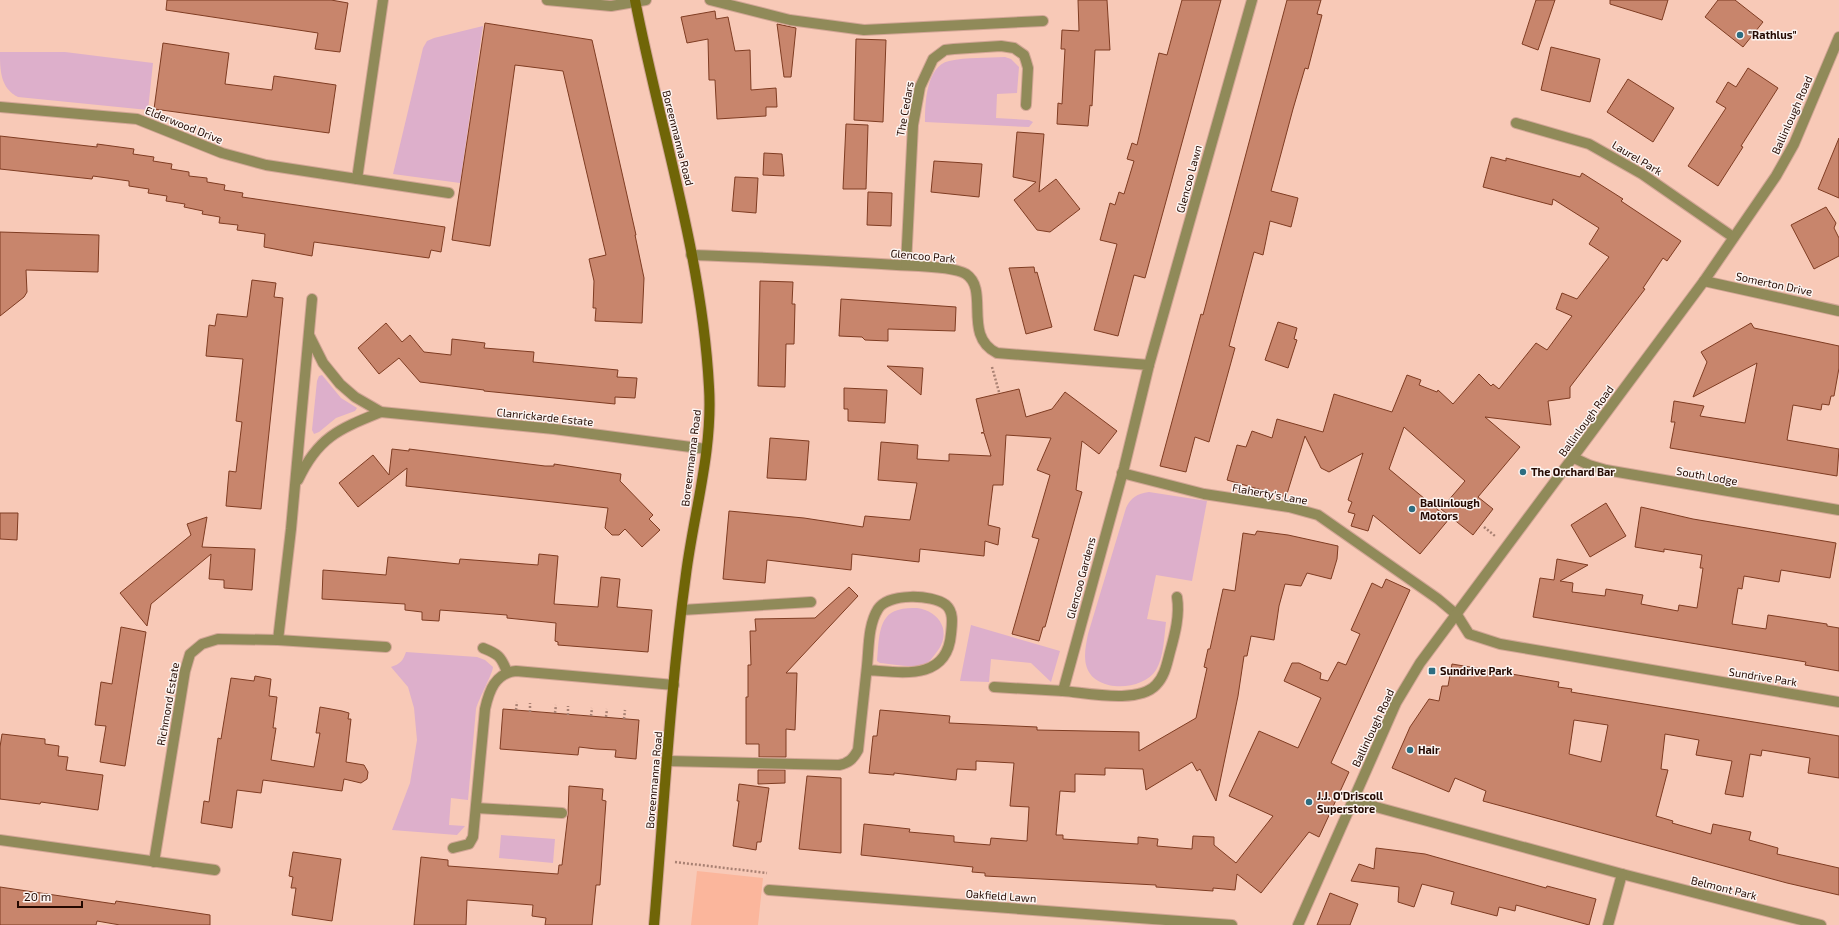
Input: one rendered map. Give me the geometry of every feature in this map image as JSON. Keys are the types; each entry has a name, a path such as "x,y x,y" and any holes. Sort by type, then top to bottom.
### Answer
{"main road":[{"name":"Boreenmanna Road","path":"635,1 700,300 709,387 709,425 686,574 674,685 654,925"}],"street":[{"path":"357,179 383,0"},
{"path":"547,0 611,6 646,0"},
{"path":"710,0 790,20 864,30 1043,21"},
{"name":"Glencoo Lawn","path":"1149,365 1252,0"},
{"name":"Ballinlough Road","path":"1298,925 1396,703 1420,663 1574,458 1704,281 1776,176 1794,144 1839,37"},
{"name":"The Cedars","path":"906,265 912,125 920,87 933,59 945,50 1001,46 1014,48 1024,55 1028,68 1026,105"},
{"name":"Elderwood Drive","path":"0,107 137,119 222,153 260,164 449,193"},
{"name":"Laurel Park","path":"1516,124 1589,144 1642,174 1733,237"},
{"name":"Glencoo Park","path":"691,255 906,265 957,270 967,274 973,282 976,294 980,336 988,349 997,353 1149,365"},
{"name":"Somerton Drive","path":"1704,281 1839,310"},
{"name":"Clanrickarde Estate","path":"278,640 295,486 312,299"},
{"name":"Clanrickarde Estate","path":"309,336 323,363 340,384 355,397 381,412 548,429 706,449"},
{"path":"1122,472 1149,365"},
{"name":"Clanrickarde Estate","path":"295,486 304,468 322,443 346,427 381,412"},
{"name":"South Lodge","path":"1574,458 1589,465 1606,470 1839,510"},
{"name":"Flaherty's Lane","path":"1122,472 1204,494 1289,507 1318,515 1413,580 1457,615"},
{"name":"Glencoo Gardens","path":"1063,691 1122,472"},
{"path":"668,761 839,765 847,763 853,759 858,750 866,670 871,627 877,611 885,602 898,597 938,601 946,605 951,612 951,640 945,653 934,666 912,673 866,670"},
{"path":"994,687 1139,695 1156,685 1164,672 1172,645 1179,609 1177,597"},
{"path":"682,610 811,602"},
{"name":"Sundrive Park","path":"1457,615 1469,634 1500,644 1839,702"},
{"name":"Richmond Estate","path":"154,862 185,671 190,654 202,644 218,639 278,640 386,647"},
{"path":"483,648 496,653 503,660 507,672"},
{"path":"453,848 468,844 473,836 485,709 488,694 495,682 507,672 525,672 674,685"},
{"name":"Belmont Park","path":"1354,801 1622,874 1821,925"},
{"path":"476,808 562,813"},
{"path":"0,840 215,870"},
{"path":"1608,925 1622,874"},
{"name":"Oakfield Lawn","path":"769,890 1232,925"}],"path":[{"path":"992,366 999,392"},
{"path":"1484,527 1496,536"},
{"path":"516,710 517,702"},
{"path":"530,703 530,712"},
{"path":"555,714 556,705"},
{"path":"568,706 568,714"},
{"path":"591,716 592,708"},
{"path":"606,709 606,717"},
{"path":"624,719 625,710"},
{"path":"659,864 678,861 768,872"}],"shaded area":[{"path":"483,26 460,183 393,174 423,48 427,41"},
{"path":"0,52 65,52 153,63 148,110 18,97 4,84 0,65"},
{"path":"1005,57 1011,59 1019,67 1017,93 997,94 996,118 1029,120 1033,122 1029,127 925,122 928,87 931,78 941,64 963,59"},
{"path":"322,375 341,398 357,408 355,411 336,418 319,432 314,434 312,430 317,381 319,376"},
{"path":"1149,492 1207,501 1192,581 1156,575 1147,619 1166,622 1159,665 1150,677 1141,682 1131,685 1109,685 1100,682 1092,676 1087,668 1085,655 1088,634 1126,508 1130,501 1135,497"},
{"path":"905,608 917,608 932,613 942,624 944,631 943,638 941,645 935,654 926,664 916,666 903,666 880,663 877,661 880,631 886,618 891,613 898,610"},
{"path":"971,625 1060,651 1051,682 1031,663 991,659 989,682 960,681"},
{"path":"406,652 477,657 485,660 493,667 476,709 468,800 451,798 449,825 465,826 457,835 392,830 410,783 417,740 414,708 408,687 391,667 401,662"},
{"path":"501,835 555,839 553,863 499,858"},
{"path":"697,871 763,878 758,925 691,925"}],"building":[{"path":"167,0 331,0 348,3 340,52 315,49 318,33 166,10"},
{"path":"1078,0 1107,0 1110,50 1095,50 1092,106 1090,105 1088,126 1057,124 1058,103 1062,104 1065,49 1061,49 1062,30 1079,31"},
{"path":"1182,0 1221,0 1145,278 1134,275 1118,336 1094,330 1117,244 1100,240 1110,203 1115,205 1119,192 1124,194 1134,161 1127,159 1132,143 1137,145 1159,53 1167,55"},
{"path":"1287,0 1321,0 1317,14 1322,15 1308,69 1305,68 1293,109 1271,191 1298,198 1291,227 1270,221 1263,255 1254,252 1229,346 1235,348 1209,442 1195,437 1186,472 1160,466 1201,314 1203,315"},
{"path":"1536,0 1555,0 1538,50 1522,44"},
{"path":"1610,0 1668,0 1662,20 1610,4"},
{"name":"\"Rathlus\"","path":"1718,0 1735,0 1763,22 1743,47 1705,17"},
{"path":"715,11 716,19 728,17 735,51 750,50 751,90 776,88 777,107 766,107 766,116 717,119 715,80 709,80 708,39 687,43 681,17"},
{"path":"485,23 592,40 636,235 644,278 642,323 595,321 596,308 593,308 594,281 589,259 606,255 563,71 515,65 490,246 452,240"},
{"path":"777,24 796,28 791,77 784,77"},
{"path":"856,39 886,40 883,122 854,120"},
{"path":"163,43 229,53 225,84 272,90 274,76 336,85 329,133 154,109"},
{"path":"1551,47 1600,59 1590,102 1541,90"},
{"path":"1748,68 1778,88 1741,146 1743,147 1718,186 1688,166 1726,108 1716,102 1728,82 1736,87"},
{"path":"1628,79 1674,108 1653,142 1607,112"},
{"path":"846,124 868,125 866,189 843,189"},
{"path":"1017,132 1044,134 1039,192 1056,179 1080,209 1050,232 1037,230 1014,200 1036,182 1013,177"},
{"path":"0,136 97,147 97,144 134,149 133,154 154,157 153,161 172,164 171,169 189,172 189,176 207,178 207,182 225,185 224,190 243,193 242,197 445,227 441,252 431,250 429,258 314,242 312,256 264,247 265,234 237,230 238,225 219,223 220,217 202,214 203,211 184,207 185,204 166,201 167,196 148,193 149,189 129,186 129,181 93,176 92,179 0,169"},
{"path":"1839,138 1839,198 1818,189"},
{"path":"764,153 782,154 784,176 763,175"},
{"path":"1491,157 1506,161 1506,158 1580,177 1582,173 1623,199 1621,201 1681,241 1667,261 1663,258 1643,288 1645,289 1570,387 1570,398 1548,401 1551,425 1485,417 1520,447 1478,497 1493,509 1473,535 1441,509 1465,481 1404,427 1389,469 1449,519 1420,554 1373,515 1368,531 1351,526 1355,514 1348,512 1352,502 1348,500 1363,453 1329,472 1321,468 1305,436 1286,497 1227,480 1237,445 1246,447 1252,431 1272,438 1277,419 1323,432 1334,394 1392,412 1407,375 1421,380 1419,385 1437,392 1438,390 1453,404 1479,374 1491,386 1493,384 1499,389 1536,343 1547,350 1572,316 1556,309 1562,293 1577,299 1609,257 1589,244 1599,228 1553,199 1552,205 1483,187"},
{"path":"934,161 982,164 979,197 931,192"},
{"path":"735,177 758,178 756,213 732,211"},
{"path":"868,192 892,193 891,226 867,225"},
{"path":"1826,207 1836,223 1834,228 1839,238 1839,256 1814,269 1791,225"},
{"path":"0,232 99,235 98,272 26,270 27,292 24,297 0,316"},
{"path":"1034,267 1035,273 1037,272 1052,327 1026,334 1009,268"},
{"path":"252,280 276,283 274,297 283,298 261,509 226,506 229,471 236,472 242,422 236,421 243,359 206,356 209,325 215,326 217,314 247,317"},
{"path":"760,281 793,282 792,304 795,304 794,344 786,344 785,387 758,386"},
{"path":"841,299 956,307 955,331 888,329 888,341 865,340 862,337 839,336"},
{"path":"1278,322 1297,328 1294,339 1297,340 1288,368 1265,360"},
{"path":"386,323 402,342 410,335 424,352 451,355 452,339 485,343 484,348 534,352 533,362 618,370 617,377 637,378 635,398 615,397 615,404 484,391 420,382 399,358 379,374 358,348"},
{"path":"1751,323 1754,328 1839,346 1839,368 1834,396 1831,396 1829,405 1822,404 1821,410 1793,405 1787,440 1839,449 1837,476 1670,448 1675,422 1671,422 1674,401 1704,406 1700,416 1745,423 1757,363 1693,397 1707,362 1701,352"},
{"path":"887,366 923,368 921,395"},
{"path":"844,388 887,390 885,423 848,421 848,409 844,409"},
{"path":"1019,389 1026,417 1052,409 1065,392 1117,431 1099,454 1082,441 1076,490 1082,492 1045,627 1043,627 1039,641 1012,634 1039,539 1032,537 1050,475 1037,470 1051,438 1006,435 1003,485 993,485 988,525 1000,528 998,545 985,541 984,556 920,549 919,562 852,554 851,570 767,560 765,583 723,579 729,511 804,518 863,527 865,516 910,520 917,483 878,480 881,442 918,445 917,459 949,461 949,454 991,456 984,433 981,433 984,432 976,399"},
{"path":"770,438 809,441 806,480 767,478"},
{"path":"392,449 409,451 409,449 545,466 554,466 554,464 621,474 620,481 653,515 649,519 660,530 642,547 625,529 619,535 612,535 605,528 608,508 406,486 407,468 358,507 339,483 373,455 389,475"},
{"path":"1606,503 1626,536 1590,557 1571,525"},
{"path":"1641,507 1693,519 1836,543 1830,578 1781,570 1779,582 1744,576 1742,589 1738,588 1732,624 1766,629 1768,615 1827,624 1827,626 1839,628 1839,671 1805,665 1806,662 1533,617 1540,578 1554,580 1557,559 1588,565 1560,581 1573,583 1572,592 1605,596 1606,589 1643,595 1641,604 1678,611 1679,605 1697,608 1703,568 1700,568 1702,555 1664,549 1664,552 1635,547"},
{"path":"0,513 18,513 17,540 0,539"},
{"path":"207,517 202,547 255,549 252,590 224,588 224,580 209,579 211,554 151,604 147,626 120,593 191,535 187,524"},
{"path":"1257,531 1288,535 1338,546 1337,559 1331,579 1307,573 1301,586 1285,584 1279,606 1274,640 1251,636 1247,656 1244,656 1238,696 1216,801 1200,769 1197,771 1192,762 1146,790 1143,769 1105,768 1105,775 1075,774 1075,792 1060,791 1056,835 1063,835 1063,839 1138,844 1138,837 1158,839 1157,846 1192,849 1193,836 1214,837 1214,845 1236,863 1273,816 1229,796 1259,731 1298,748 1321,698 1284,681 1292,663 1299,663 1321,673 1320,679 1328,681 1338,662 1346,665 1360,634 1351,630 1372,583 1382,588 1386,579 1410,590 1331,763 1349,772 1319,837 1309,832 1261,893 1237,874 1235,890 1213,888 1213,891 1156,887 1156,885 985,876 985,873 972,872 973,867 861,855 864,824 910,829 909,832 954,836 954,842 990,845 991,838 1027,841 1029,807 1010,806 1014,763 976,761 976,770 957,769 956,780 894,773 894,775 869,773 873,736 877,736 880,710 950,716 949,723 1037,727 1037,730 1139,732 1139,751 1196,718 1207,668 1204,667 1208,649 1210,649 1223,589 1235,591 1243,533 1255,535"},
{"path":"539,554 558,556 554,604 598,607 601,577 620,579 617,607 652,610 648,652 558,645 558,642 555,641 556,623 507,618 507,615 440,610 439,621 422,620 422,612 405,610 405,604 322,599 323,570 386,575 388,557 459,564 460,559 538,565"},
{"path":"849,587 858,596 786,673 797,673 795,730 786,729 786,757 759,757 759,744 746,744 748,665 751,665 750,631 756,631 755,619 815,618"},
{"path":"121,627 146,632 125,766 100,762 106,726 95,725 101,682 112,684"},
{"path":"1452,664 1559,682 1558,687 1572,689 1571,692 1839,736 1839,778 1808,773 1810,758 1762,750 1761,756 1750,754 1743,797 1725,794 1732,761 1696,755 1699,740 1665,734 1661,769 1668,770 1656,816 1673,821 1672,823 1711,834 1713,824 1751,832 1749,840 1778,848 1777,854 1839,868 1839,895 1787,883 1483,801 1486,791 1455,778 1449,792 1392,768 1410,727 1429,699 1439,701 1442,686 1448,686","holes":["1574,720 1608,725 1601,762 1569,754"]},
{"path":"255,676 271,679 269,696 277,697 273,728 276,728 271,760 314,767 320,733 316,733 320,707 342,711 349,713 348,719 351,719 346,762 364,765 368,772 367,779 361,783 344,779 342,791 263,780 261,793 237,790 232,828 201,823 204,801 209,802 218,738 221,739 231,678 254,681"},
{"path":"503,709 639,720 636,759 615,757 616,750 579,747 578,755 500,749"},
{"path":"2,734 45,739 45,744 59,746 58,756 68,757 66,770 103,775 98,810 41,802 40,804 0,799 0,747"},
{"path":"758,770 785,770 785,783 758,784"},
{"path":"807,776 841,778 841,853 799,849"},
{"path":"739,784 769,788 761,842 757,842 756,850 733,846 739,801 737,801"},
{"path":"569,786 603,789 602,800 606,801 600,885 596,885 592,925 545,925 546,918 532,916 533,905 467,900 466,925 414,925 421,857 448,860 448,866 558,874 559,865 562,865 568,814"},
{"path":"1376,848 1425,854 1546,888 1547,886 1596,899 1589,925 1516,905 1515,911 1499,907 1497,916 1451,904 1454,892 1422,884 1414,907 1398,902 1399,887 1351,881 1359,864 1374,869"},
{"path":"293,852 341,859 332,921 292,915 296,888 291,888 293,877 289,876"},
{"path":"0,887 115,904 116,901 210,915 210,925 120,925 97,921 96,925 0,925"},
{"path":"1330,893 1358,904 1350,925 1317,925"}],"place":[{"name":"\"Rathlus\"","path":"1740,35"},
{"name":"The Orchard Bar","path":"1523,472"},
{"name":"Ballinlough Motors","path":"1412,509"},
{"name":"Sundrive Park","path":"1432,671"},
{"name":"Hair","path":"1410,750"},
{"name":"J.J. O'Driscoll Superstore","path":"1309,802"}]}
